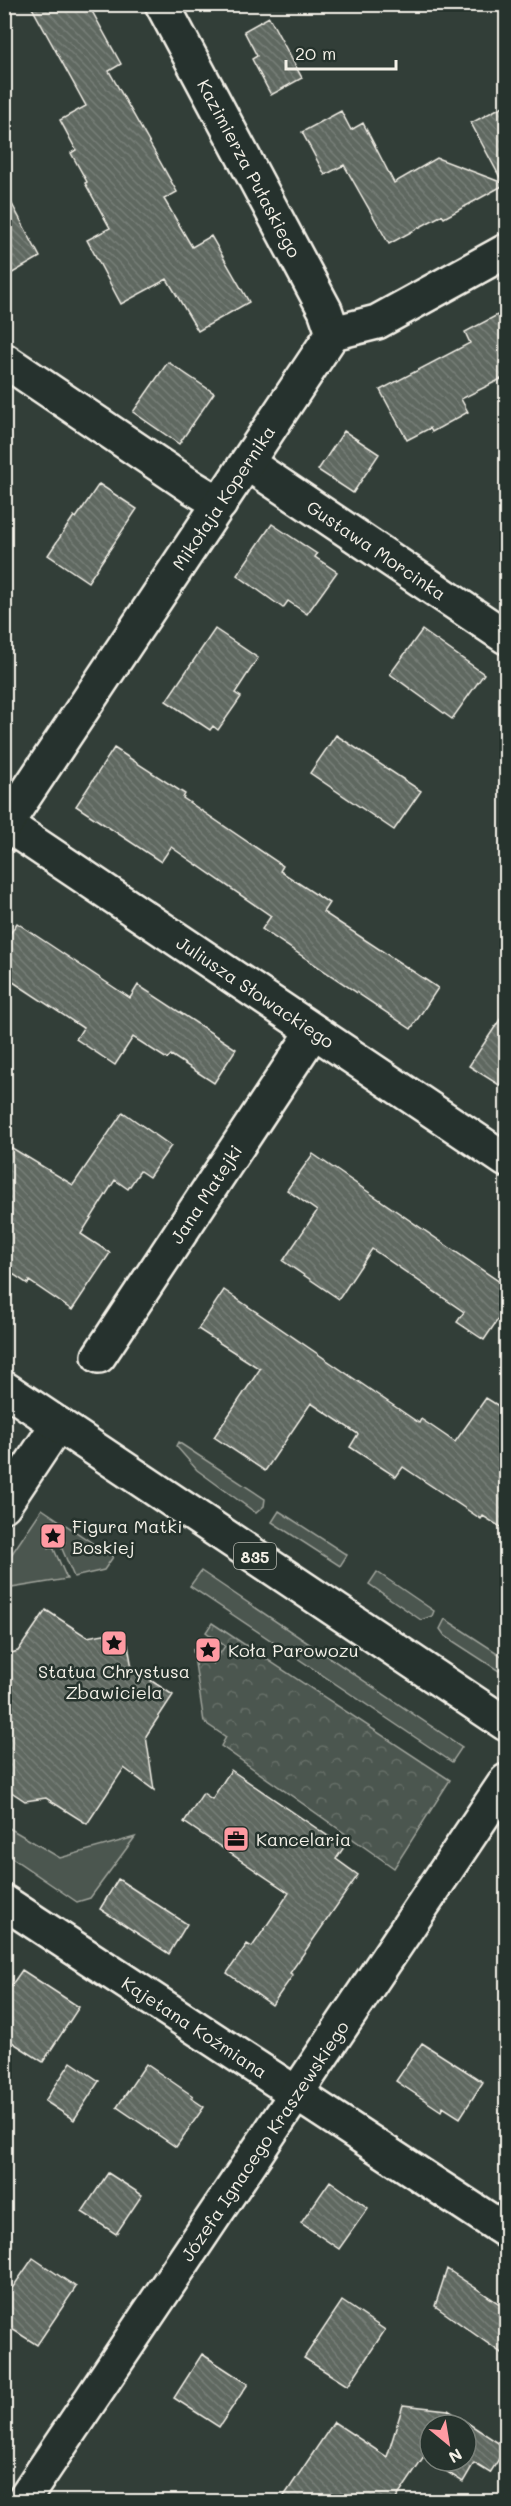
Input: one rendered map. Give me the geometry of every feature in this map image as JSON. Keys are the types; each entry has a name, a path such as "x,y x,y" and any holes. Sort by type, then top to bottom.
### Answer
{"street":[{"name":"Kazimierza Pułaskiego","path":"162,4 325,310 333,333"},
{"path":"333,333 377,322 507,251"},
{"name":"Mikołaja Kopernika","path":"5,824 333,333"},
{"path":"4,360 220,504"},
{"name":"Gustawa Morcinka","path":"247,463 507,637"},
{"name":"Juliusza Słowackiego","path":"5,824 507,1160"},
{"name":"Jana Matejki","path":"99,1356 313,1032"},
{"name":"835","path":"4,1388 507,1724"},
{"path":"4,1505 58,1424"},
{"name":"Józefa Ignacego Kraszewskiego","path":"22,2502 507,1780"},
{"name":"Kajetana Koźmiana","path":"4,1902 507,2231"}],"green space":[{"path":"178,1442 265,1499 264,1506 256,1513 197,1470 176,1446"},
{"path":"42,1509 113,1557 104,1570 74,1577 60,1544 65,1542 62,1536 46,1542 49,1548 53,1547 67,1579 5,1589 5,1564"},
{"path":"279,1511 347,1555 340,1566 272,1522"},
{"path":"201,1571 462,1747 452,1762 190,1586"},
{"path":"377,1572 434,1611 432,1616 421,1620 369,1584"},
{"path":"445,1619 502,1656 505,1663 499,1671 445,1636 440,1629"},
{"path":"212,1623 450,1780 394,1868 221,1746 226,1737 204,1722 193,1650 213,1664 225,1646 206,1632"},
{"path":"4,1825 60,1858 135,1837 90,1898 77,1902 5,1853"}],"building":[{"path":"30,4 88,4 121,64 109,71 177,192 164,199 192,247 211,236 249,302 198,331 167,279 121,304 87,240 110,228 71,153 76,150 60,120 86,106"},
{"path":"269,17 302,78 271,95 252,59 257,56 244,31"},
{"path":"507,104 507,188 504,185 444,218 442,215 389,244 344,165 325,175 302,132 341,111 351,130 363,123 394,183 437,158 503,183 471,123"},
{"path":"4,189 40,257 4,278"},
{"path":"507,310 507,376 461,399 468,412 432,432 430,428 407,440 380,390 470,343 465,332"},
{"path":"168,362 214,393 179,444 133,412"},
{"path":"344,431 379,454 353,493 318,470"},
{"path":"99,484 137,509 88,582 48,555"},
{"path":"272,524 317,554 315,557 337,572 307,614 288,601 283,608 237,575"},
{"path":"215,629 258,658 235,693 241,697 218,730 213,726 210,730 166,701"},
{"path":"422,630 484,674 452,719 390,674"},
{"path":"336,735 421,791 394,830 310,773"},
{"path":"114,748 185,794 183,798 283,866 280,871 329,903 323,912 438,988 411,1029 262,929 271,916 171,847 161,862 76,806"},
{"path":"17,923 130,998 138,985 236,1049 214,1083 171,1055 167,1059 133,1037 115,1065 76,1039 83,1028 4,976 4,943"},
{"path":"507,1009 507,1090 469,1066"},
{"path":"123,1112 171,1146 149,1177 140,1171 128,1189 115,1180 81,1234 110,1253 72,1310 29,1281 28,1284 4,1268 4,1143 73,1185"},
{"path":"313,1154 507,1287 507,1306 484,1340 457,1322 464,1312 372,1249 339,1299 283,1261 317,1211 287,1190"},
{"path":"224,1290 419,1423 421,1419 455,1442 486,1398 507,1411 507,1531 483,1516 481,1519 403,1467 396,1477 350,1447 358,1434 311,1403 265,1471 214,1437 260,1369 198,1329"},
{"path":"46,1610 87,1637 109,1633 114,1648 128,1645 132,1668 173,1695 146,1736 154,1790 124,1768 87,1824 46,1798 25,1801 4,1787 4,1655 18,1651"},
{"path":"231,1770 344,1847 336,1859 358,1875 290,1973 293,1975 272,2005 227,1973 247,1944 252,1947 289,1893 184,1822 203,1793 212,1799"},
{"path":"118,1879 187,1924 169,1954 100,1909"},
{"path":"22,1970 79,2007 43,2062 4,2037 4,1996"},
{"path":"422,2043 483,2082 460,2118 443,2107 441,2111 396,2081"},
{"path":"71,2062 99,2081 74,2120 45,2101"},
{"path":"146,2064 193,2096 191,2098 204,2107 176,2147 117,2107"},
{"path":"108,2173 142,2195 116,2234 82,2212"},
{"path":"330,2181 368,2208 339,2249 301,2223"},
{"path":"33,2258 76,2287 37,2345 4,2324 4,2300"},
{"path":"447,2269 507,2309 507,2357 435,2306"},
{"path":"342,2301 385,2330 348,2386 304,2358"},
{"path":"202,2354 248,2384 219,2427 174,2398"},
{"path":"403,2405 448,2410 453,2413 418,2413 418,2466 394,2502 280,2502 334,2422 387,2457"},
{"path":"478,2430 506,2448 490,2473 478,2466"},
{"path":"449,2473 468,2473 463,2482"}],"place":[{"name":"Figura Matki Boskiej","path":"53,1536"},
{"name":"Statua Chrystusa Zbawiciela","path":"114,1643"},
{"name":"Koła Parowozu","path":"208,1650"},
{"name":"Kancelaria","path":"236,1839"}]}
